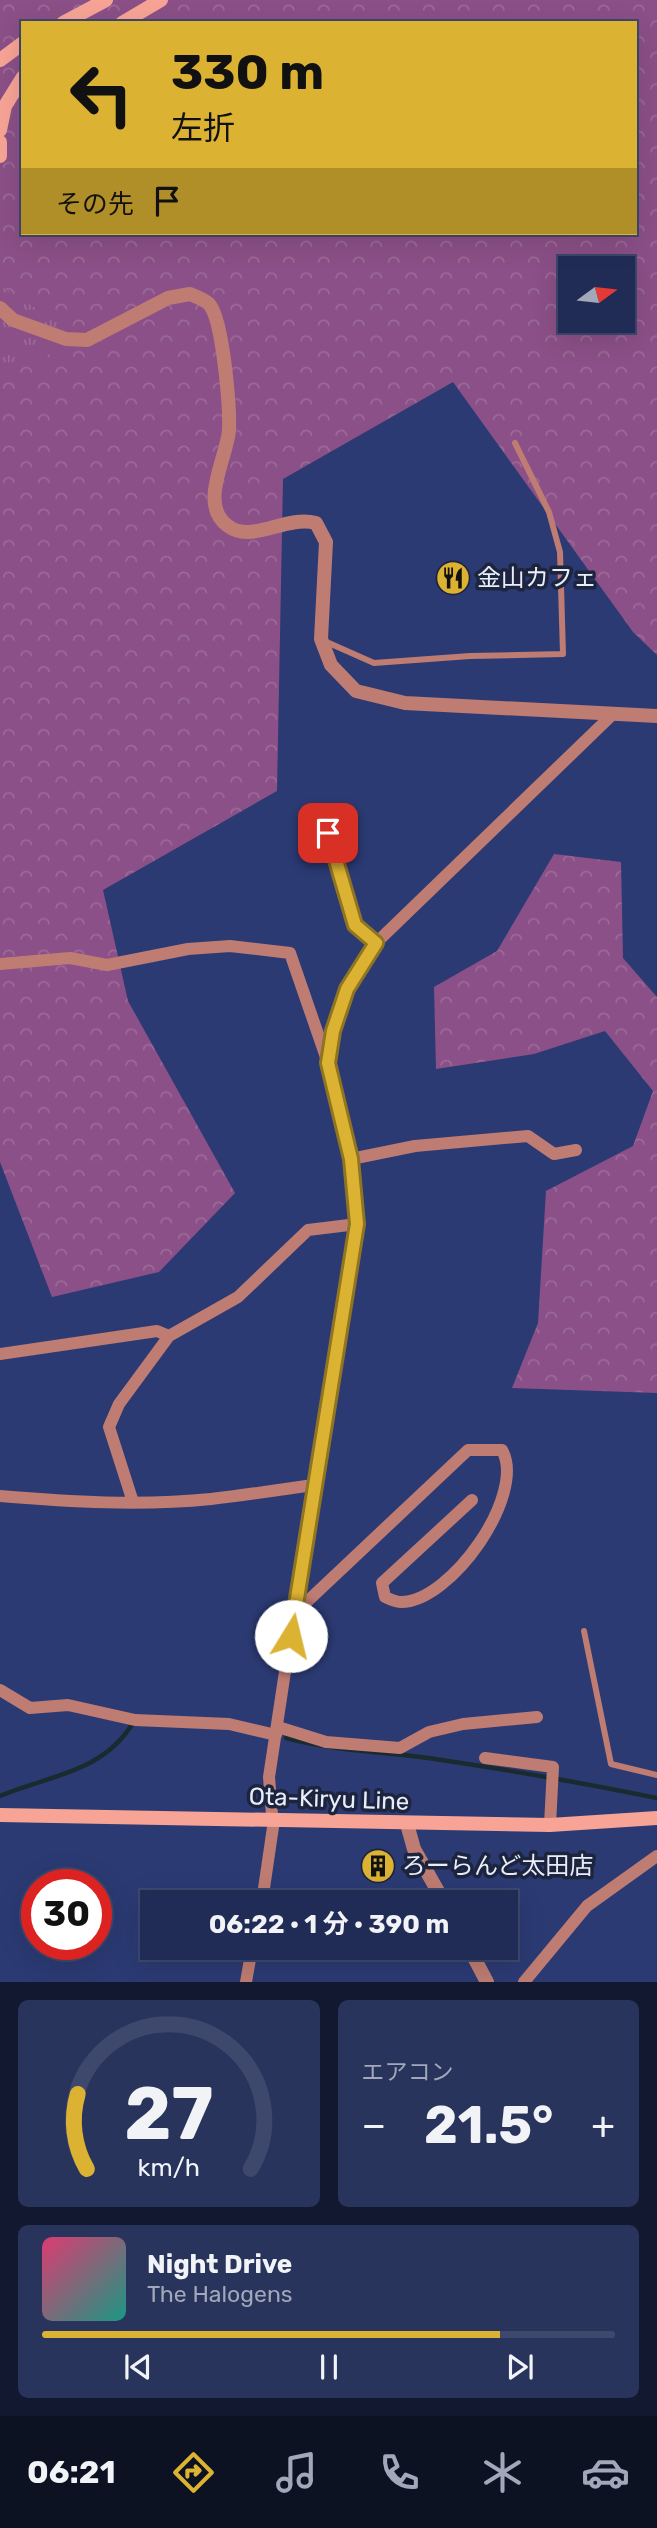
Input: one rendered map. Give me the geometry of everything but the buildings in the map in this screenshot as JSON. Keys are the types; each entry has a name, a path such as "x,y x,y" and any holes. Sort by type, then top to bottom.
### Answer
{"main road":[{"path":"67,21 106,0"},
{"path":"124,21 161,0"},
{"path":"0,60 21,44"},
{"path":"0,130 5,106 21,80"},
{"path":"0,142 0,156"},
{"name":"Ota-Kiryu Line","path":"0,1815 550,1825 657,1818"}],"street":[{"path":"0,308 13,320 66,338 87,340 168,298 190,294 209,304 218,325 229,421 215,489 217,512 228,526 248,533 301,519 316,523 326,542 321,639 331,665 356,691 405,703 657,716"},
{"path":"328,1063 333,1031 347,989 376,943 614,713"},
{"path":"0,964 71,958 107,965 188,949 230,946 290,953 328,1063 351,1159 357,1224 313,1485 269,1777 272,1820 269,1868 264,1890"},
{"path":"351,1159 415,1146 528,1136 554,1154 576,1150"},
{"path":"133,1502 109,1427 119,1404 169,1336 237,1297 308,1230 357,1224"},
{"path":"0,1354 157,1331 169,1336"},
{"path":"295,1613 468,1450 502,1450 508,1460 505,1488 485,1536 471,1556 438,1587 423,1596 401,1602 385,1597 382,1583 472,1500"},
{"path":"0,1496 57,1501 133,1502 210,1499 313,1485"},
{"path":"0,1690 30,1707 68,1705 135,1720 229,1724 326,1742 400,1748 429,1732 463,1724 537,1717"},
{"path":"485,1758 553,1767 550,1825"},
{"path":"407,1824 414,1849 437,1890"},
{"path":"524,1982 587,1906 657,1856"},
{"path":"246,1982 250,1960"},
{"path":"475,1960 487,1982"}],"lane":[{"path":"321,639 374,663 470,656 564,654 559,552 549,512 514,443"},
{"path":"321,809 355,925 376,943"},
{"path":"584,1631 611,1764 657,1775"}],"green space":[{"path":"0,0 657,0 657,655 633,632 453,382 283,479 277,791 103,890 128,1001 235,1193 159,1272 52,1297 0,1162"},
{"path":"0,286 87,340 0,372"},
{"path":"554,854 621,862 623,958 657,997 657,1393 512,1388 538,1323 546,1191 633,1146 653,1091 605,1031 534,1054 436,1069 434,987 497,951"}],"waterway":[{"path":"0,1796 90,1763 120,1740 133,1723"},
{"path":"286,1738 342,1749 435,1759 657,1798"}],"place":[{"name":"金山カフェ","path":"453,578"},
{"name":"ろーらんど太田店","path":"378,1866"}],"route":[{"path":"291,1636 357,1224 351,1159 328,1063 333,1031 347,989 376,943 355,925 328,833"}]}
